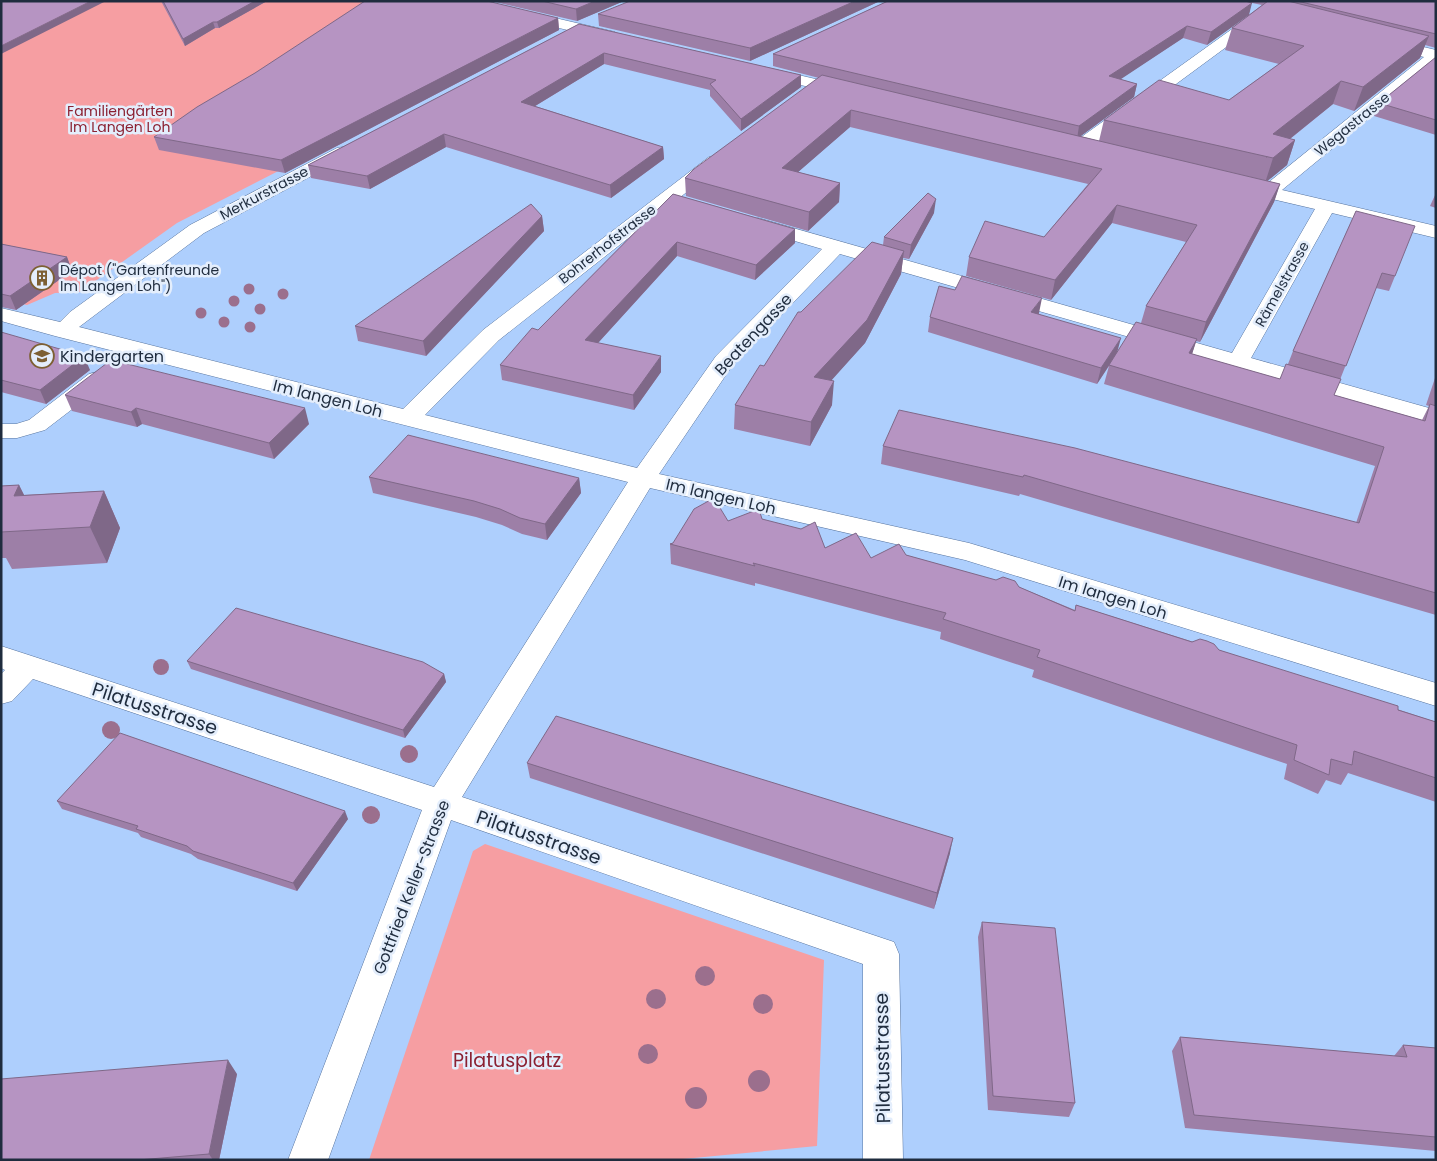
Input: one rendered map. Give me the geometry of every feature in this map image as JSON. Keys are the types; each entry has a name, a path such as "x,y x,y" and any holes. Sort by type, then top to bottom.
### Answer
{"street":[{"path":"462,1 626,39"},
{"path":"1079,147 1268,14 1245,8"},
{"path":"555,40 602,18"},
{"path":"1369,39 1436,55"},
{"name":"Wegastrasse","path":"1268,193 1436,55"},
{"path":"769,60 751,69 867,96"},
{"path":"796,101 818,84"},
{"path":"1060,142 1098,151"},
{"name":"Merkurstrasse","path":"62,331 196,229 359,144"},
{"name":"Bohrerhofstrasse","path":"408,418 491,336 726,152"},
{"path":"1220,181 1436,232"},
{"path":"665,198 694,206"},
{"name":"Rämelstrasse","path":"1238,362 1326,207"},
{"path":"741,220 1436,418"},
{"name":"Beatengasse","path":"643,478 724,361 836,246"},
{"name":"Im langen Loh","path":"1,314 643,478 969,552 1436,695"},
{"path":"1,431 17,431 37,425 57,411 132,349"},
{"name":"Gottfried Keller-Strasse","path":"308,1160 441,803 643,478"},
{"path":"1,692 15,661"},
{"name":"Pilatusstrasse","path":"15,661 441,803 881,954 883,1160"}],"green space":[{"name":"Familiengärten Im Langen Loh","path":"1,1 446,1 550,32 177,223 80,292 55,293 27,305 1,299"},
{"name":"Pilatusplatz","path":"485,844 824,960 817,1146 673,1160 369,1160 473,851"}],"building":[{"path":"1,1 91,1 1,46"},
{"path":"163,1 255,1 183,39"},
{"path":"365,1 487,1 558,18 281,160 154,137 197,107 255,73"},
{"path":"542,1 595,1 576,9"},
{"path":"630,1 855,1 750,48 598,14"},
{"path":"888,1 1245,1 1252,3 1211,32 1187,26 1109,76 1137,84 1079,126 773,54"},
{"path":"1268,1 1288,1 1429,36 1363,87 1341,81 1273,134 1295,140 1273,158 1104,120 1159,80 1229,100 1304,46 1232,28"},
{"path":"1297,1 1436,1 1436,34"},
{"path":"579,24 801,75 741,119 710,84 716,80 604,53 521,102 663,147 610,185 444,134 367,176 308,165"},
{"path":"1436,57 1436,120 1379,103"},
{"path":"822,75 1280,184 1206,322 1146,306 1197,225 1117,205 1055,280 969,257 985,221 1044,237 1102,169 851,110 782,168 840,183 809,212 685,178 694,169"},
{"path":"928,193 936,199 911,245 884,237"},
{"path":"673,194 795,229 756,265 677,242 585,340 661,356 633,395 500,365 532,328 538,330"},
{"path":"531,204 542,216 423,341 355,326"},
{"path":"1356,211 1415,226 1395,276 1382,273 1346,366 1293,351"},
{"path":"872,242 904,251 867,320 814,377 834,381 811,422 735,405 760,365 764,366 798,312 801,312"},
{"path":"1,244 67,257 10,296 1,294"},
{"path":"962,276 1042,298 1031,312 1121,338 1101,368 930,317 939,286 955,290"},
{"path":"1136,322 1197,339 1189,353 1280,379 1286,364 1341,379 1334,395 1425,421 1430,404 1436,406 1436,593 1024,475 1023,477 883,446 899,410 1075,448 1359,523 1384,447 1109,365"},
{"path":"1,332 84,356 40,390 1,380"},
{"path":"111,360 305,408 269,443 136,408 131,412 65,395"},
{"path":"408,435 579,478 545,524 520,518 500,509 474,501 369,477"},
{"path":"19,485 14,496 104,491 90,527 1,532 1,486"},
{"path":"714,498 728,521 759,509 762,519 801,529 815,522 825,548 856,533 871,558 899,544 906,555 996,580 1003,577 1015,581 1019,587 1075,611 1076,605 1192,642 1200,639 1207,641 1214,644 1219,650 1398,706 1398,710 1436,722 1436,778 1354,751 1352,765 1331,759 1329,775 1294,760 1297,745 1037,657 1040,650 943,619 946,613 753,563 755,566 670,544 673,543 694,509"},
{"path":"236,608 423,662 444,674 403,730 187,661"},
{"path":"556,716 953,838 937,893 527,763"},
{"path":"120,733 345,811 293,883 193,851 187,846 136,829 138,826 57,801"},
{"path":"982,922 1055,928 1075,1103 993,1096"},
{"path":"1180,1037 1407,1057 1403,1045 1436,1048 1436,1137 1194,1115"},
{"path":"228,1060 209,1154 138,1160 1,1160 1,1079"}],"place":[{"name":"Dépot (\"Gartenfreunde Im Langen Loh\")","path":"42,278"},
{"name":"Kindergarten","path":"42,356"}]}
